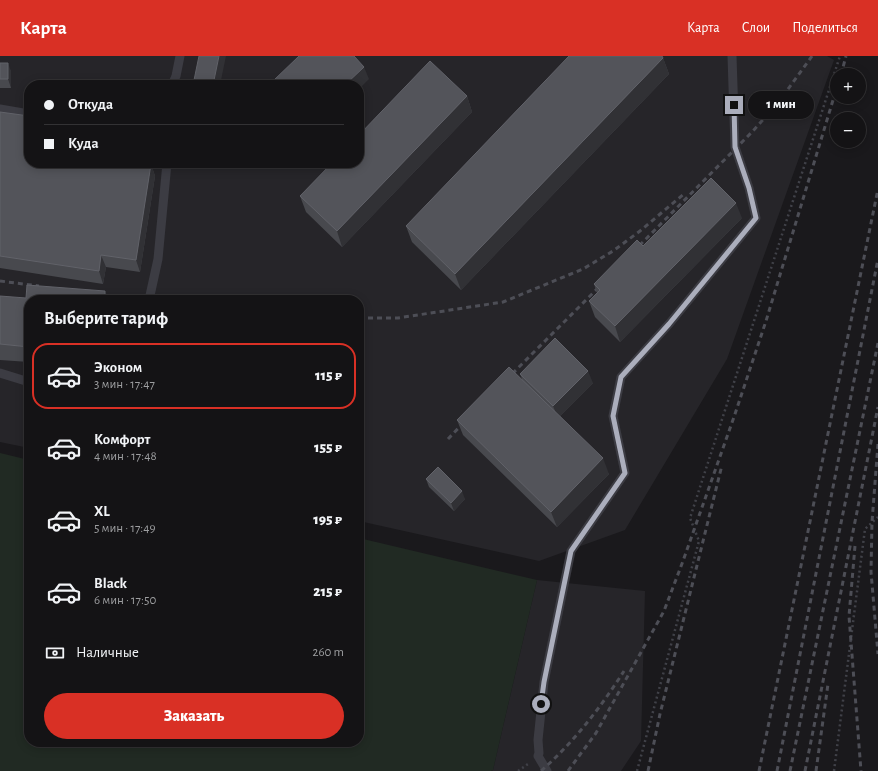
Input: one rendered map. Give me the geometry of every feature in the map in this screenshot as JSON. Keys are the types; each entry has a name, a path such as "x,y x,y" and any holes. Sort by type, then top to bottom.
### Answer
{"lane":[{"path":"174,80 180,56"},
{"path":"547,771 538,756 543,689 571,551 625,473 613,416 621,377 669,324 756,218 749,188 735,147 732,56"},
{"path":"0,109 24,113"},
{"path":"150,295 158,259 167,168"},
{"path":"0,373 24,380"}],"path":[{"path":"637,771 699,541 690,518 840,56"},
{"path":"834,771 865,529 878,517"}],"shaded area":[{"path":"0,56 827,56 834,60 727,359 625,530 539,561 364,522 364,295 24,295 24,447 0,442"},
{"path":"0,453 24,459 24,747 364,747 364,539 537,580 493,770 491,771 0,771"},
{"path":"537,580 645,591 641,741 621,771 491,771 493,770"}],"building":[{"path":"199,56 219,56 214,80 194,80"},
{"path":"299,56 354,56 364,67 350,80 274,80"},
{"path":"569,56 662,56 663,58 455,274 406,226"},
{"path":"430,61 467,96 337,231 300,196 327,168 364,168 364,130"},
{"path":"0,63 8,63 8,79 0,79"},
{"path":"0,112 24,115 24,168 150,168 136,260 101,255 99,271 0,256"},
{"path":"711,178 736,203 615,326 589,301 600,290 594,284 637,240 643,246"},
{"path":"27,285 105,291 105,295 26,295"},
{"path":"0,296 24,298 24,346 0,344"},
{"path":"555,338 588,371 553,406 520,374"},
{"path":"509,367 603,458 551,512 457,420"},
{"path":"438,467 462,491 451,503 426,479"}],"railway":[{"path":"633,252 753,131 778,103 812,56"},
{"path":"843,68 846,56"},
{"path":"568,771 596,733 664,611 734,417 766,321 832,104"},
{"path":"759,771 878,189"},
{"path":"364,318 398,318 503,302 583,269 613,251 640,231 685,193"},
{"path":"777,771 878,259"},
{"path":"0,281 39,286"},
{"path":"506,380 604,282"},
{"path":"96,294 103,295"},
{"path":"790,771 878,343"},
{"path":"805,771 878,407"},
{"path":"448,439 468,418"},
{"path":"878,444 872,522 871,572 878,654"},
{"path":"648,771 660,714 722,465"},
{"path":"855,546 849,616 861,771"},
{"path":"541,771 565,748 586,724 624,671"},
{"path":"816,771 828,684"}],"route":[{"path":"541,704 544,682 571,551 625,473 613,416 621,377 669,324 756,218 749,188 735,147 734,105"}]}
